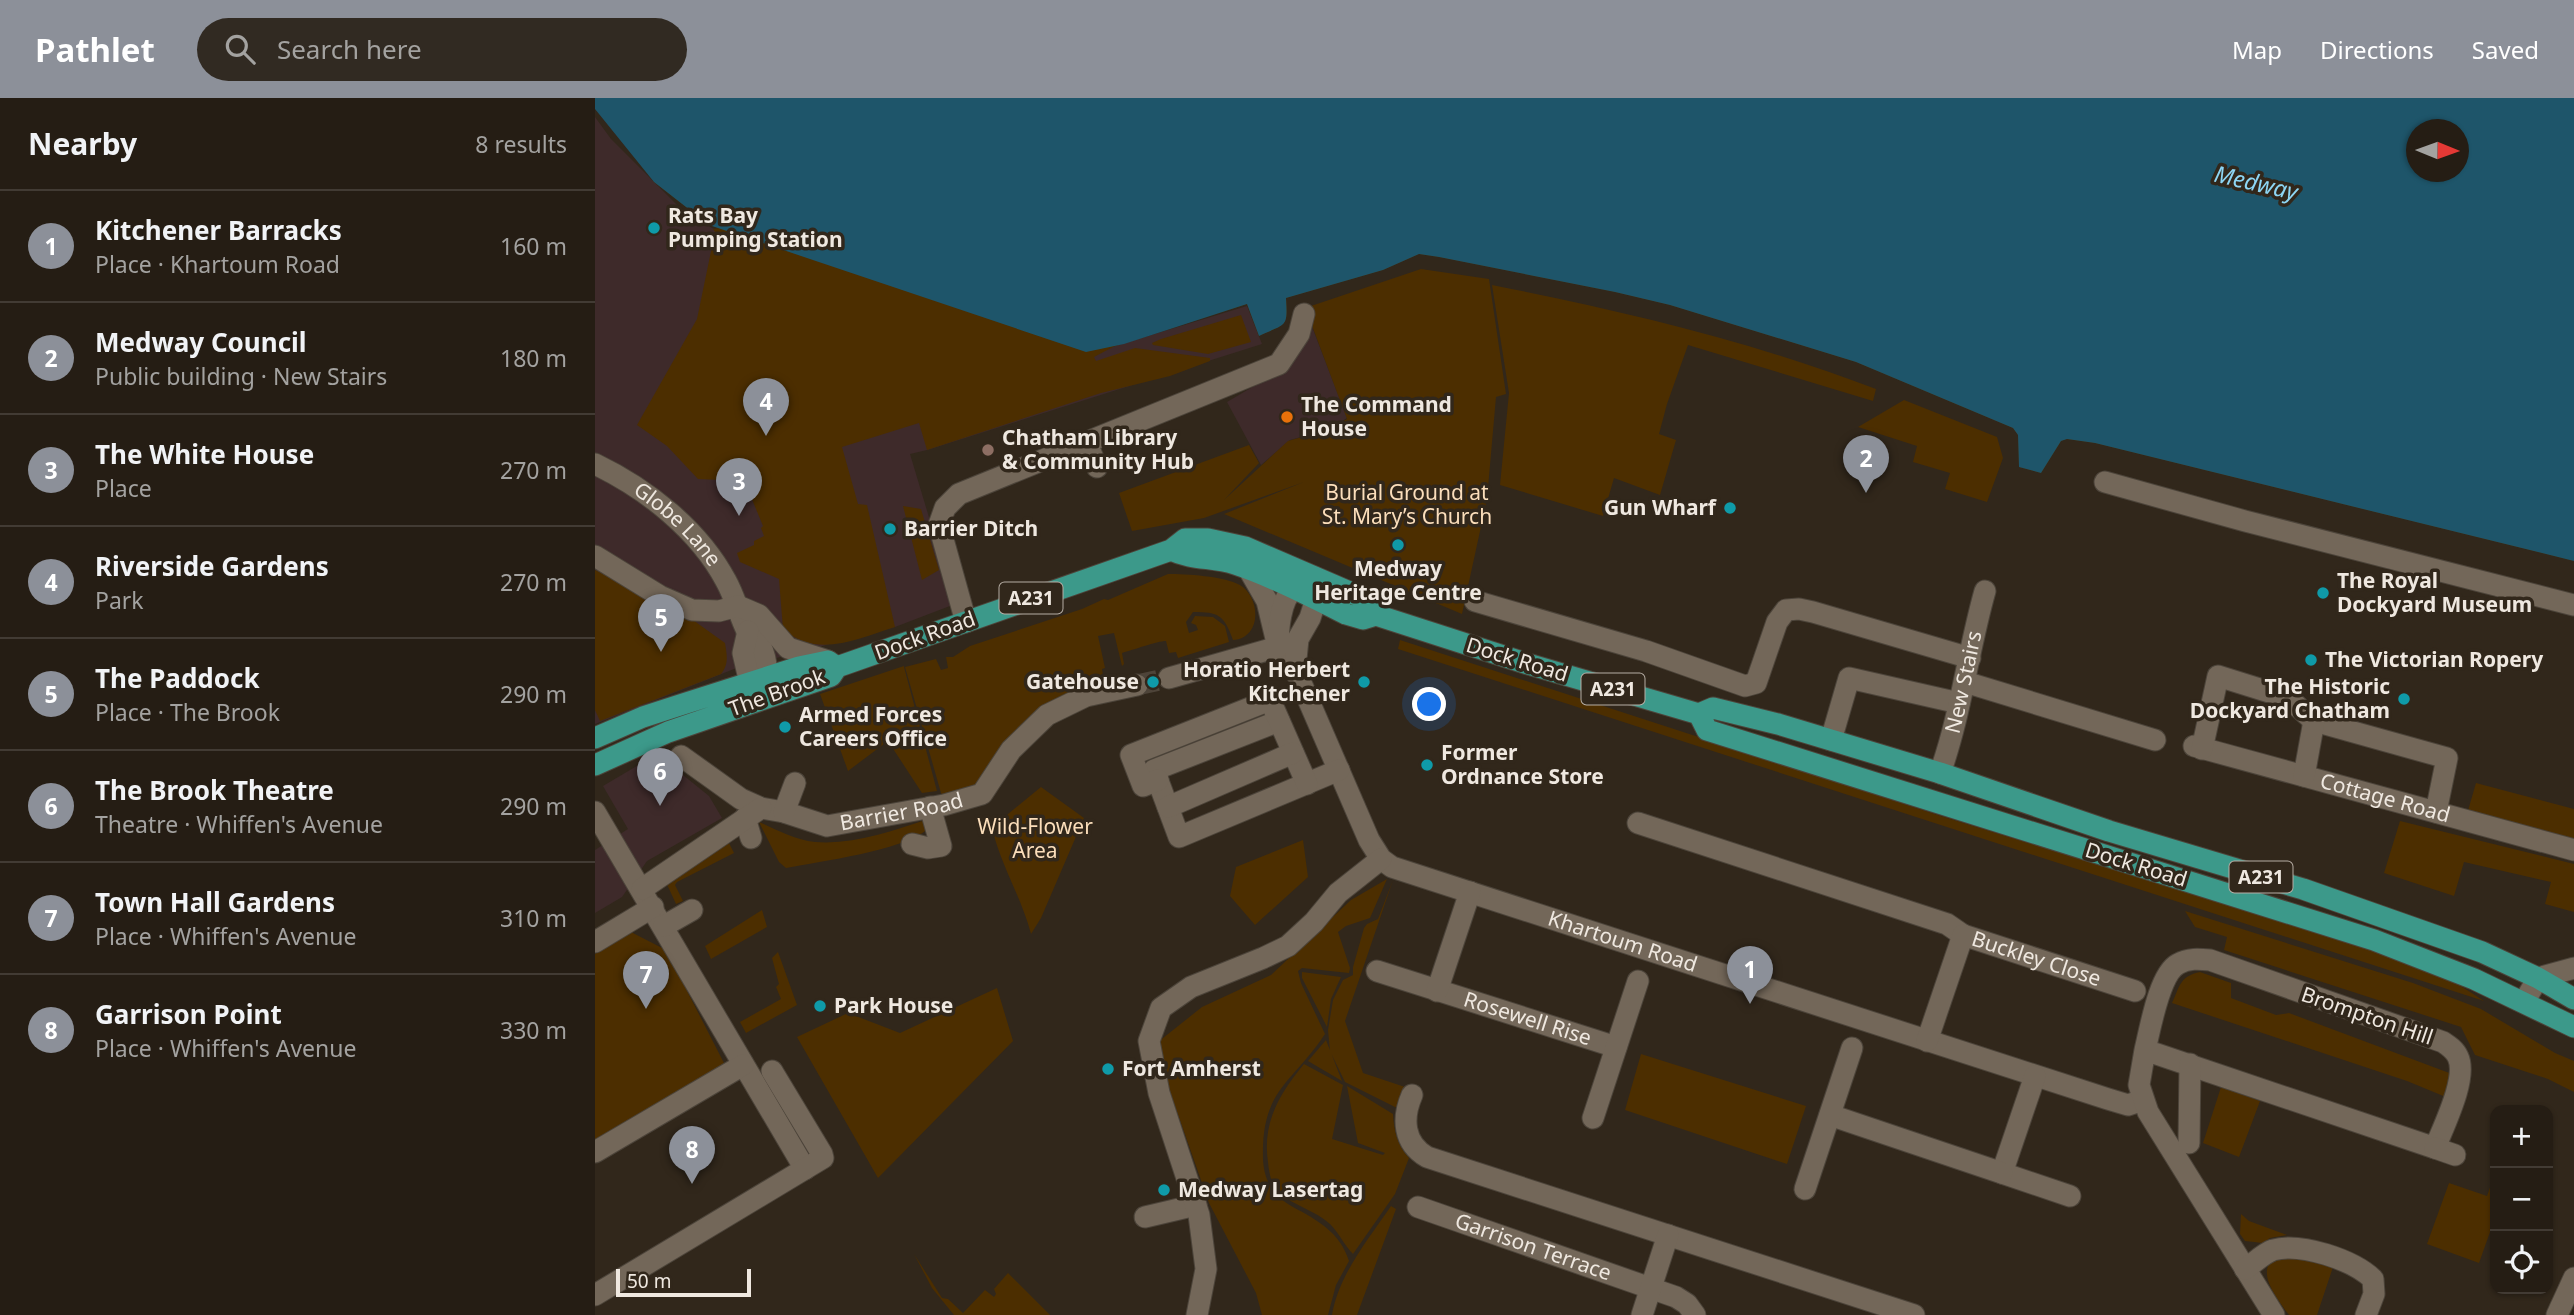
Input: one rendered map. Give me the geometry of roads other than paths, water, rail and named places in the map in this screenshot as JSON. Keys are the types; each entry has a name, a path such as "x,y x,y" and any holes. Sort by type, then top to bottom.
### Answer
{"main road":[{"name":"Dock Road","path":"832,664 900,646 1171,550 1185,539 1234,544 1361,597 1376,615 1528,664 1699,713 1713,708 1940,773 2109,831 2364,910 2482,952 2538,978 2570,989"},
{"name":"Dock Road","path":"1171,550 1187,557 1226,561 1248,568 1292,590 1363,619 1376,615"},
{"name":"The Brook","path":"596,728 761,686 831,676 832,664"},
{"name":"The Brook","path":"595,765 761,686"},
{"name":"Dock Road","path":"1699,713 1707,730 2420,956 2574,1027"},
{"path":"1823,767 1831,740"},
{"path":"1930,801 1940,773"}],"street":[{"path":"966,622 939,525 946,508 958,494 1279,364 1299,334 1304,314"},
{"path":"1087,444 1097,467"},
{"name":"Globe Lane","path":"595,464 642,492 687,529 717,565 748,631 743,653 761,686"},
{"path":"2105,482 2245,521 2574,605"},
{"path":"595,556 652,592 692,610 719,611 738,606 759,615 788,648 832,664"},
{"path":"1197,1315 1206,1269 1196,1205 1159,1093 1149,1041 1161,1009 1191,987 1288,946 1314,922 1338,893 1381,859 1369,840 1295,669 1279,647 1269,607 1248,568"},
{"path":"1279,647 1281,613 1292,590 1314,577 1316,599 1310,618 1298,639 1295,669"},
{"name":"New Stairs","path":"1940,773 1965,682 1974,628 1985,591"},
{"path":"1475,601 1646,651 1745,686 1756,683 1777,622 1786,610 1813,612 1970,658"},
{"path":"1169,678 1279,647"},
{"name":"Cottage Road","path":"2314,720 2282,696 2218,676 2198,748 2574,850"},
{"path":"1831,740 1849,678 1959,704"},
{"path":"1965,682 2155,740"},
{"name":"Barrier Road","path":"681,756 741,799 752,822 784,812 827,826 937,806 982,794 1011,750 1051,712 1086,696 1137,685"},
{"path":"1307,784 1279,720 1154,770 1179,837 1307,784 1339,770"},
{"path":"2304,776 2314,720 2447,758 2436,813"},
{"path":"1168,807 1293,752"},
{"path":"784,812 795,783"},
{"path":"912,844 928,848 941,846 937,806"},
{"path":"595,812 805,1169"},
{"path":"595,942 647,898 752,822"},
{"path":"1638,823 1947,924 1963,935"},
{"name":"Khartoum Road","path":"1381,859 1392,867 2123,1104 2143,1100"},
{"name":"Rosewell Rise","path":"1437,990 1470,892"},
{"path":"664,926 692,911"},
{"name":"Buckley Close","path":"1927,1041 1963,935 2135,991"},
{"name":"Brompton Hill","path":"2145,1050 2445,1152 2461,1069 2459,1057 2453,1048 2442,1042 2210,960 2194,959 2178,964 2169,971 2145,1050 2139,1082 2143,1100 2173,1156 2274,1315"},
{"path":"2524,1002 2538,978 2574,968"},
{"name":"Rosewell Rise","path":"1377,971 1616,1047"},
{"path":"1593,1118 1638,981"},
{"path":"2551,1016 2570,989"},
{"path":"1805,1189 1852,1048"},
{"path":"2189,1143 2190,1064"},
{"path":"595,1152 743,1065"},
{"path":"595,1296 821,1159 822,1154 772,1071"},
{"path":"2003,1173 2035,1076"},
{"path":"1412,1095 1405,1112 1405,1125 1411,1141 1425,1156 1914,1315"},
{"path":"1829,1115 2070,1196"},
{"path":"1145,1217 1196,1205"},
{"name":"Garrison Terrace","path":"1419,1207 1676,1297 1687,1304 1695,1315"},
{"path":"1642,1315 1668,1235"},
{"path":"2245,1269 2272,1250 2303,1247 2363,1270 2373,1279 2374,1294 2366,1315"},
{"path":"2557,1315 2574,1278"}],"water":[{"name":"Medway","path":"595,98 2574,98 2574,561 2095,443 2067,439 2061,441 2041,473 2019,467 2018,435 2013,428 1856,362 1670,305 1419,254 1383,270 1286,298 1283,324 1259,336 1247,304 1124,344 1086,352 709,225 654,182 595,109"}],"tunnel":[{"path":"1137,685 1169,678"}],"place":[{"name":"Rats Bay Pumping Station","path":"654,228"},
{"name":"The Command House","path":"1287,417"},
{"name":"Riverside Gardens","path":"766,436"},
{"name":"Chatham Library & Community Hub","path":"988,450"},
{"name":"Medway Council","path":"1866,493"},
{"name":"Gun Wharf","path":"1730,508"},
{"name":"The White House","path":"739,516"},
{"name":"Barrier Ditch","path":"890,529"},
{"name":"Medway Heritage Centre","path":"1398,545"},
{"name":"The Royal Dockyard Museum","path":"2323,593"},
{"name":"The Paddock","path":"661,652"},
{"name":"The Victorian Ropery","path":"2311,660"},
{"name":"Gatehouse","path":"1153,682"},
{"name":"Horatio Herbert Kitchener","path":"1364,682"},
{"name":"The Historic Dockyard Chatham","path":"2404,699"},
{"name":"Armed Forces Careers Office","path":"785,727"},
{"name":"Former Ordnance Store","path":"1427,765"},
{"name":"The Brook Theatre","path":"660,806"},
{"name":"Kitchener Barracks","path":"1750,1004"},
{"name":"Park House","path":"820,1006"},
{"name":"Town Hall Gardens","path":"646,1009"},
{"name":"Fort Amherst","path":"1108,1069"},
{"name":"Garrison Point","path":"692,1184"},
{"name":"Medway Lasertag","path":"1164,1190"}],"park label":[{"name":"Burial Ground at St. Mary’s Church","path":"1407,505"},
{"name":"Wild-Flower Area","path":"1035,839"}]}
